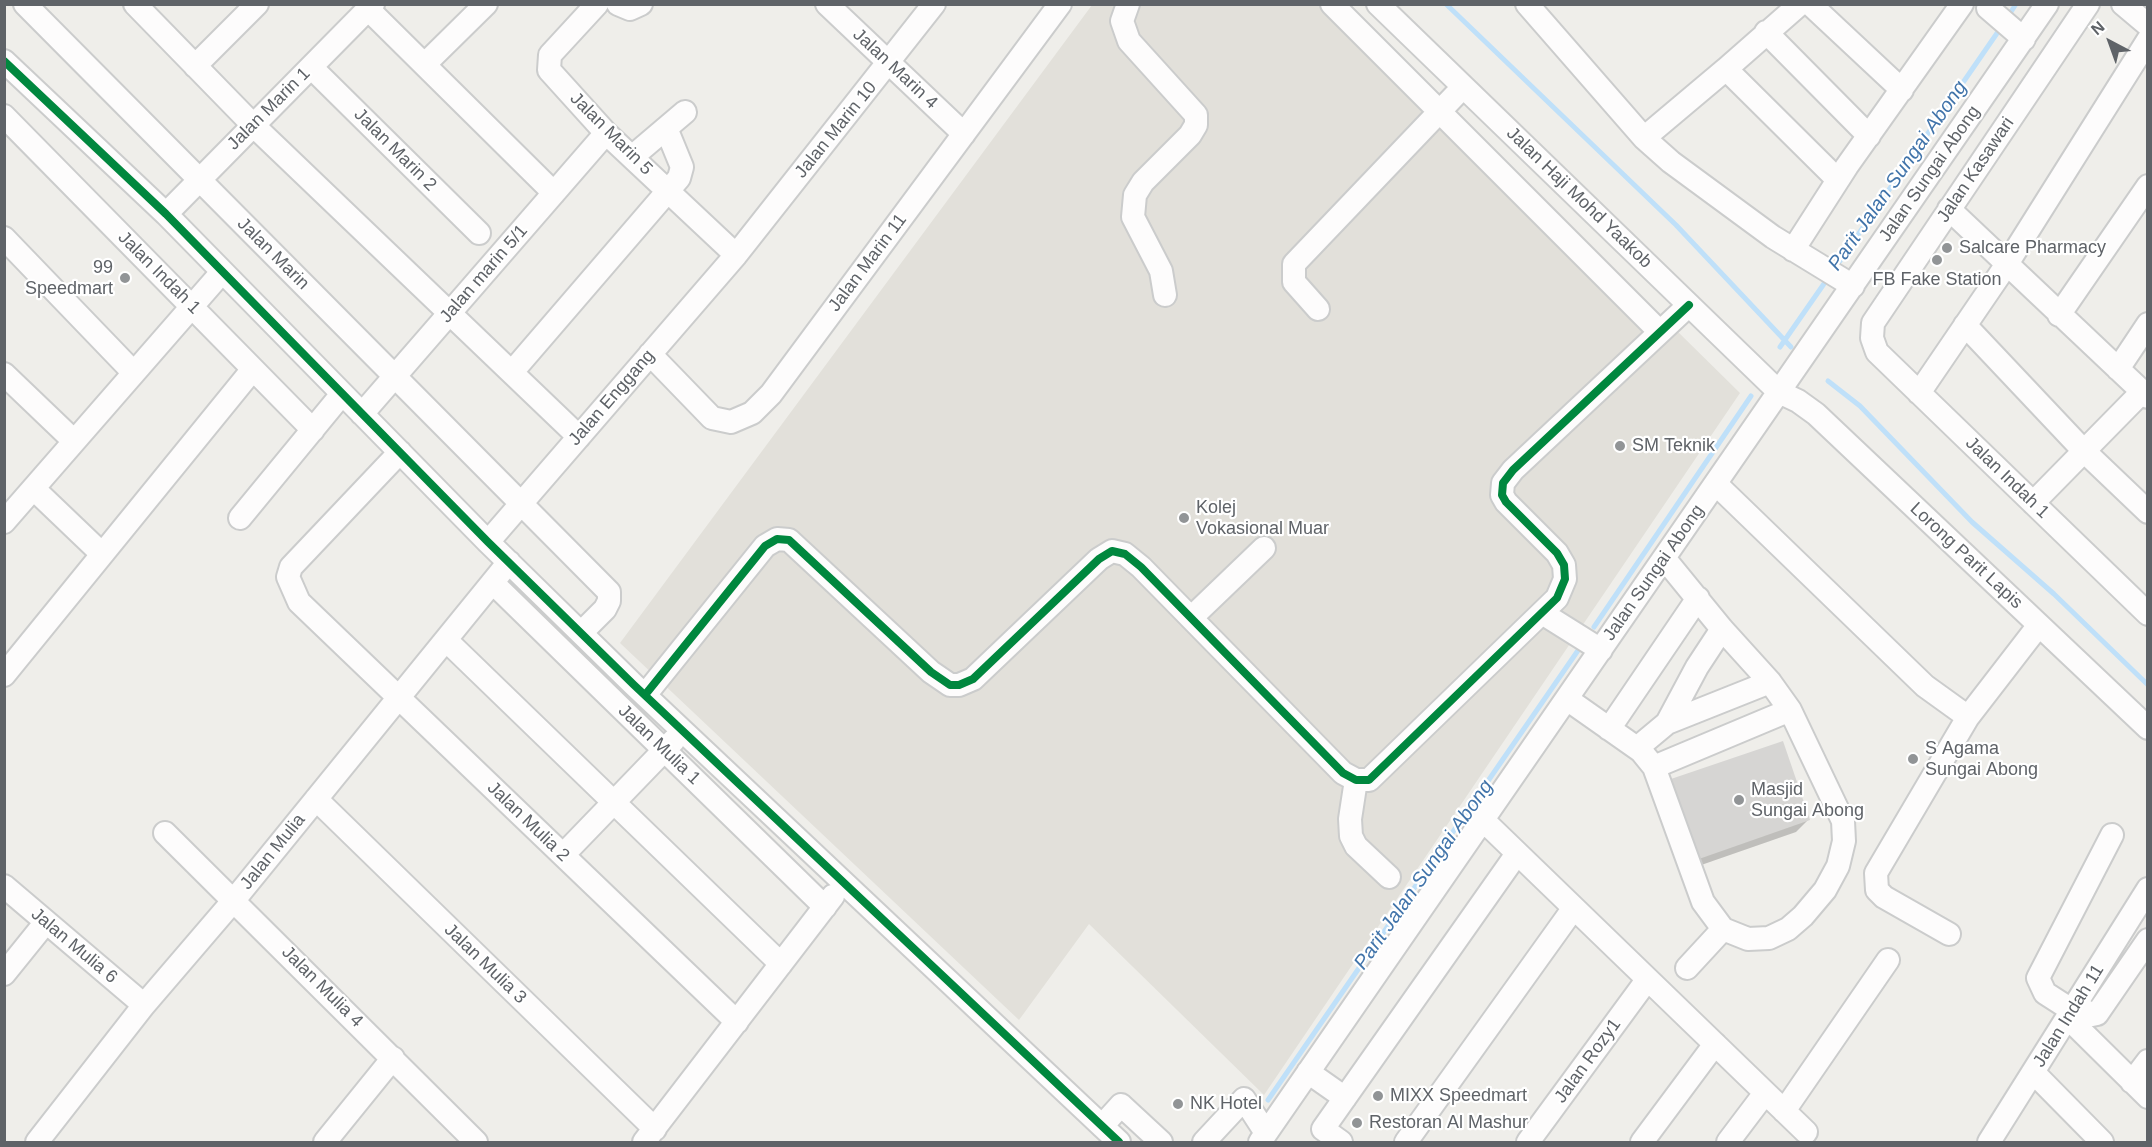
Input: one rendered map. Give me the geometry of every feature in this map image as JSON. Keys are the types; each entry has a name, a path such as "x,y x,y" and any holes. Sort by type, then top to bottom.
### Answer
{"street":[{"path":"135,4 254,125 449,315 579,436"},
{"path":"195,66 257,4"},
{"path":"426,64 486,4"},
{"name":"Jalan Marin 5","path":"597,4 550,55 549,70 606,134 736,255"},
{"path":"618,4 630,9 641,4"},
{"name":"Jalan Marin 4","path":"827,4 964,134"},
{"name":"Jalan Marin 10","path":"736,255 934,4"},
{"name":"Jalan Marin 11","path":"650,354 712,418 731,422 752,413 771,394 1060,4"},
{"path":"1128,4 1122,21 1129,41 1196,115 1196,125 1190,135 1143,182 1136,195 1133,216 1158,263 1165,295"},
{"path":"1332,4 1660,332"},
{"name":"Jalan Haji Mohd Yaakob","path":"1378,4 1779,392"},
{"path":"1527,4 1542,26 1644,138 1671,162 1793,250 1846,282"},
{"path":"1644,138 1800,4"},
{"path":"1810,4 1902,90"},
{"path":"1793,250 1838,180 1962,4"},
{"name":"Jalan Sungai Abong","path":"1263,1138 1779,392 1846,282 2017,32 2047,4"},
{"name":"Jalan Kasawari","path":"1872,338 1873,323 2088,4"},
{"path":"2123,4 2148,25"},
{"name":"Jalan Marin","path":"26,5 609,592 609,601 605,609 581,633"},
{"path":"371,7 554,193"},
{"name":"Jalan Marin 1","path":"166,214 371,7"},
{"path":"1988,8 2017,32"},
{"path":"1766,32 1869,135"},
{"path":"1919,393 2007,264 2148,40"},
{"path":"4,61 166,214 488,542 581,633 1119,1143"},
{"name":"Jalan Marin 2","path":"311,67 479,233"},
{"path":"1726,69 1838,180"},
{"path":"1318,309 1294,282 1294,264 1463,87"},
{"path":"632,157 686,112"},
{"name":"Jalan Indah 1","path":"4,116 313,430"},
{"path":"512,372 679,178 682,167 666,128"},
{"name":"Jalan marin 5/1","path":"362,414 606,134"},
{"path":"2059,315 2148,186"},
{"path":"1949,209 2145,394 2083,450 2033,503"},
{"path":"4,238 134,373"},
{"name":"Jalan Enggang","path":"488,542 736,255"},
{"path":"4,522 222,272"},
{"path":"645,695 765,546 777,539 789,540 795,545 931,672 950,685 959,685 973,679 1099,559 1112,551 1125,554 1141,567 1343,773 1356,780 1369,780 1380,772 1557,598 1565,579 1564,565 1557,552 1506,502 1502,495 1503,483 1689,305"},
{"path":"2118,369 2148,324"},
{"path":"1965,325 2083,450 2148,512"},
{"name":"Jalan Indah 1","path":"1872,338 1877,352 2148,614"},
{"path":"4,675 253,369"},
{"path":"6,378 75,441"},
{"name":"Lorong Parit Lapis","path":"1779,392 1816,414 2148,728"},
{"path":"240,518 342,394"},
{"name":"Jalan Mulia 2","path":"399,452 291,567 288,577 299,602 737,1022"},
{"path":"1716,484 1925,686 1968,717"},
{"path":"34,489 102,554"},
{"path":"1191,618 1264,548"},
{"path":"1567,699 1637,748 1654,767 1703,902 1723,929 1748,939 1769,938 1788,929 1803,916 1825,890 1838,866 1844,841 1843,821 1790,710 1770,682 1722,629 1664,558"},
{"name":"Jalan Mulia","path":"37,1143 144,1005 234,900 509,562"},
{"name":"Jalan Mulia 1","path":"493,583 825,907"},
{"path":"1609,729 1698,598"},
{"path":"1542,613 1600,650"},
{"path":"1949,934 1884,897 1876,890 1876,873 1968,717 2039,625"},
{"path":"1667,723 1697,667 1722,629"},
{"path":"446,640 781,964"},
{"path":"1637,748 1667,723 1770,682"},
{"path":"1654,767 1790,710"},
{"path":"563,855 665,751 682,730"},
{"path":"1356,780 1350,819 1351,836 1356,846 1389,877"},
{"name":"Jalan Mulia 3","path":"316,799 649,1136"},
{"path":"1483,820 1516,855 1806,1132"},
{"name":"Jalan Mulia 4","path":"165,834 234,900 476,1143"},
{"path":"2112,835 2038,978 2045,993 2072,1011 2140,1090"},
{"path":"1332,1136 1345,1098 1516,855"},
{"path":"649,1136 844,882"},
{"name":"Jalan Mulia 6","path":"4,886 144,1005"},
{"name":"Jalan Indah 11","path":"1998,1138 2034,1073 2148,889"},
{"path":"1406,1143 1573,909"},
{"path":"4,974 46,922"},
{"path":"1687,968 1723,929"},
{"path":"2072,1011 2097,1014 2148,940"},
{"path":"1784,1111 1888,960"},
{"name":"Jalan Rozy1","path":"1528,1143 1647,980"},
{"path":"1642,1143 1715,1044"},
{"path":"325,1143 393,1058"},
{"path":"2140,1090 2148,1061"},
{"path":"1308,1072 1345,1098"},
{"path":"2034,1073 2102,1143"},
{"path":"1728,1143 1765,1093"},
{"path":"1204,1143 1244,1099 1263,1138"},
{"path":"1102,1126 1121,1106 1161,1143"}],"shaded area":[{"name":"Kolej Vokasional Muar","path":"1092,5 1346,5 1740,393 1264,1095 1089,924 1019,1020 620,643"}],"building":[{"name":"Masjid Sungai Abong","path":"1783,741 1810,820 1696,860 1668,780"}],"waterway":[{"path":"1446,4 1676,225 1791,347"},
{"name":"Parit Jalan Sungai Abong","path":"2007,18 2016,4"},
{"name":"Parit Jalan Sungai Abong","path":"1835,268 2002,26"},
{"name":"Parit Jalan Sungai Abong","path":"1780,347 1828,278"},
{"path":"1828,381 1860,406 1972,522 2054,594 2148,685"},
{"name":"Parit Jalan Sungai Abong","path":"1594,627 1751,396"},
{"name":"Parit Jalan Sungai Abong","path":"1268,1100 1579,649"}],"cycle path":[{"path":"4,61 166,214 488,542 634,685 1119,1142"},
{"path":"645,695 765,546 777,539 789,540 931,672 950,685 959,685 973,679 1099,559 1112,551 1125,554 1141,567 1343,773 1356,780 1369,780 1557,598 1565,579 1564,565 1557,553 1506,502 1502,495 1503,483 1513,470 1689,305"}],"place":[{"name":"Salcare Pharmacy","path":"1947,248"},
{"name":"FB Fake Station","path":"1937,260"},
{"name":"99 Speedmart","path":"125,278"},
{"name":"SM Teknik","path":"1620,446"},
{"name":"Kolej Vokasional Muar","path":"1184,518"},
{"name":"S Agama Sungai Abong","path":"1913,759"},
{"name":"Masjid Sungai Abong","path":"1739,800"},
{"name":"MIXX Speedmart","path":"1378,1096"},
{"name":"NK Hotel","path":"1178,1104"},
{"name":"Restoran Al Mashur","path":"1357,1123"}]}
